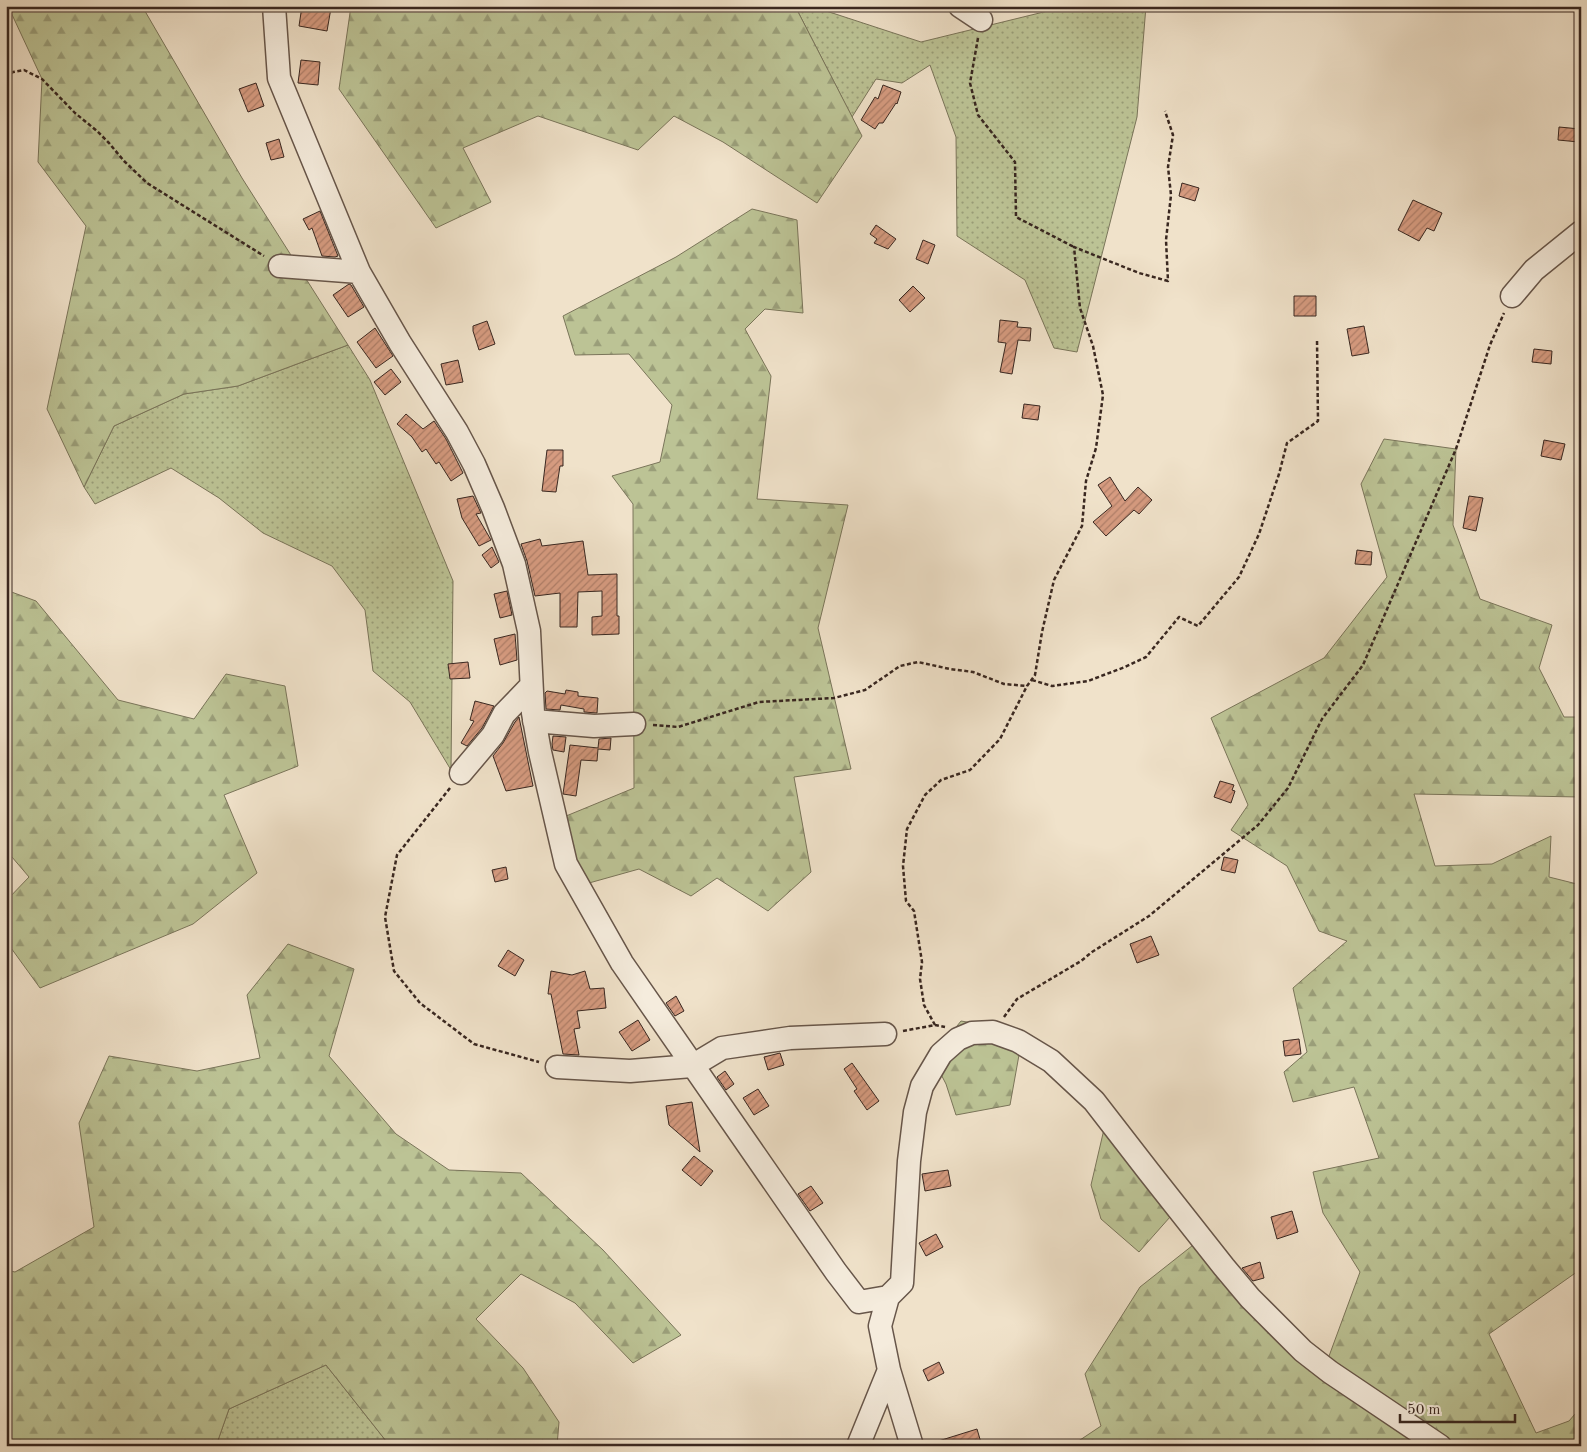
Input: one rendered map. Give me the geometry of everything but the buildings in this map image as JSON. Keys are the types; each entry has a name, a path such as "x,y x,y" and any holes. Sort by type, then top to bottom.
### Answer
{"street":[{"path":"274,6 280,78 359,272 400,343 458,432 493,508 514,564 526,613 534,721 547,787 566,864 622,963 858,1302 888,1297"},
{"path":"960,6 980,20"},
{"path":"1512,296 1534,270 1581,232"},
{"path":"280,266 359,272"},
{"path":"461,773 493,735 504,714 531,686"},
{"path":"534,721 594,726 634,724"},
{"path":"912,1446 889,1370 880,1326 888,1297 902,1283 915,1112 922,1086 941,1054 958,1039 982,1032 1018,1041 1051,1061 1094,1101 1224,1267 1250,1298 1303,1351 1330,1372 1440,1446"},
{"path":"557,1067 630,1071 692,1066 722,1048 790,1038 885,1034"},
{"path":"858,1446 889,1370"}],"path":[{"path":"980,20 970,83 978,115 1015,162 1016,217 1074,247 1139,273 1168,281 1166,240 1171,196 1168,167 1173,135 1165,111"},
{"path":"6,77 13,72 24,70 42,80 75,113 97,130 124,161 148,183 280,266"},
{"path":"935,1025 924,1005 920,979 922,962 914,911 906,901 903,866 908,829 925,795 941,780 970,770 1000,740 1027,686 1035,675 1042,632 1054,580 1082,526 1086,481 1096,448 1103,395 1093,346 1080,308 1074,247"},
{"path":"885,1034 935,1025 982,1032 1018,999 1150,916 1258,825 1288,788 1322,719 1363,665 1456,449 1490,345 1512,296"},
{"path":"1032,680 1052,686 1088,681 1146,658 1179,618 1198,626 1239,577 1259,534 1280,474 1286,443 1318,421 1317,339"},
{"path":"634,724 678,727 759,702 834,698 865,690 900,666 918,662 950,670 973,672 1004,684 1027,686"},
{"path":"461,773 398,855 385,917 394,971 420,1003 474,1044 557,1067"}],"green space":[{"path":"8,6 142,6 242,178 348,345 238,386 184,394 114,426 84,487 47,409 86,226 38,162 42,79"},
{"path":"351,6 795,6 862,136 817,203 723,142 674,116 638,150 538,116 463,148 491,202 436,228 339,89"},
{"path":"795,6 811,6 921,42 1060,8 1060,6 1146,6 1137,117 1077,352 1054,348 1025,280 957,236 956,137 930,65 902,83 876,79 852,117"},
{"path":"752,209 797,220 803,313 765,309 745,329 771,376 757,499 848,505 818,628 851,769 794,777 811,872 768,911 717,878 691,896 639,869 589,883 554,821 634,788 633,504 612,476 660,462 672,405 629,354 575,355 563,316 676,257"},
{"path":"348,345 370,380 453,581 451,770 410,702 373,671 365,610 332,566 263,533 219,498 171,468 95,504 84,487 114,426 184,394 238,386"},
{"path":"1384,439 1456,449 1453,525 1480,599 1552,625 1539,668 1564,717 1581,717 1581,797 1414,794 1435,866 1492,864 1551,836 1549,877 1581,885 1581,1269 1489,1334 1536,1433 1569,1421 1581,1407 1581,1446 1071,1446 1101,1426 1085,1374 1140,1287 1202,1238 1325,1367 1360,1272 1323,1213 1313,1172 1379,1158 1354,1087 1293,1102 1284,1072 1307,1052 1293,988 1347,941 1319,931 1287,866 1231,830 1248,805 1211,718 1324,658 1387,577 1361,484"},
{"path":"6,590 36,601 118,700 194,719 226,674 285,686 298,766 224,795 257,873 193,924 40,988 6,941 6,901 29,877 6,850"},
{"path":"288,944 354,969 329,1056 396,1134 449,1170 521,1173 603,1250 681,1335 633,1363 575,1303 521,1274 476,1319 523,1368 559,1422 557,1446 390,1446 326,1365 229,1409 216,1446 6,1446 6,1270 15,1272 94,1227 79,1123 109,1056 197,1071 260,1058 247,995"},
{"path":"961,1021 990,1026 1029,1041 1019,1055 1010,1105 956,1115 946,1084 932,1057"},
{"path":"1108,1112 1178,1208 1139,1252 1101,1219 1091,1185"},
{"path":"326,1365 390,1446 216,1446 229,1409"}]}
